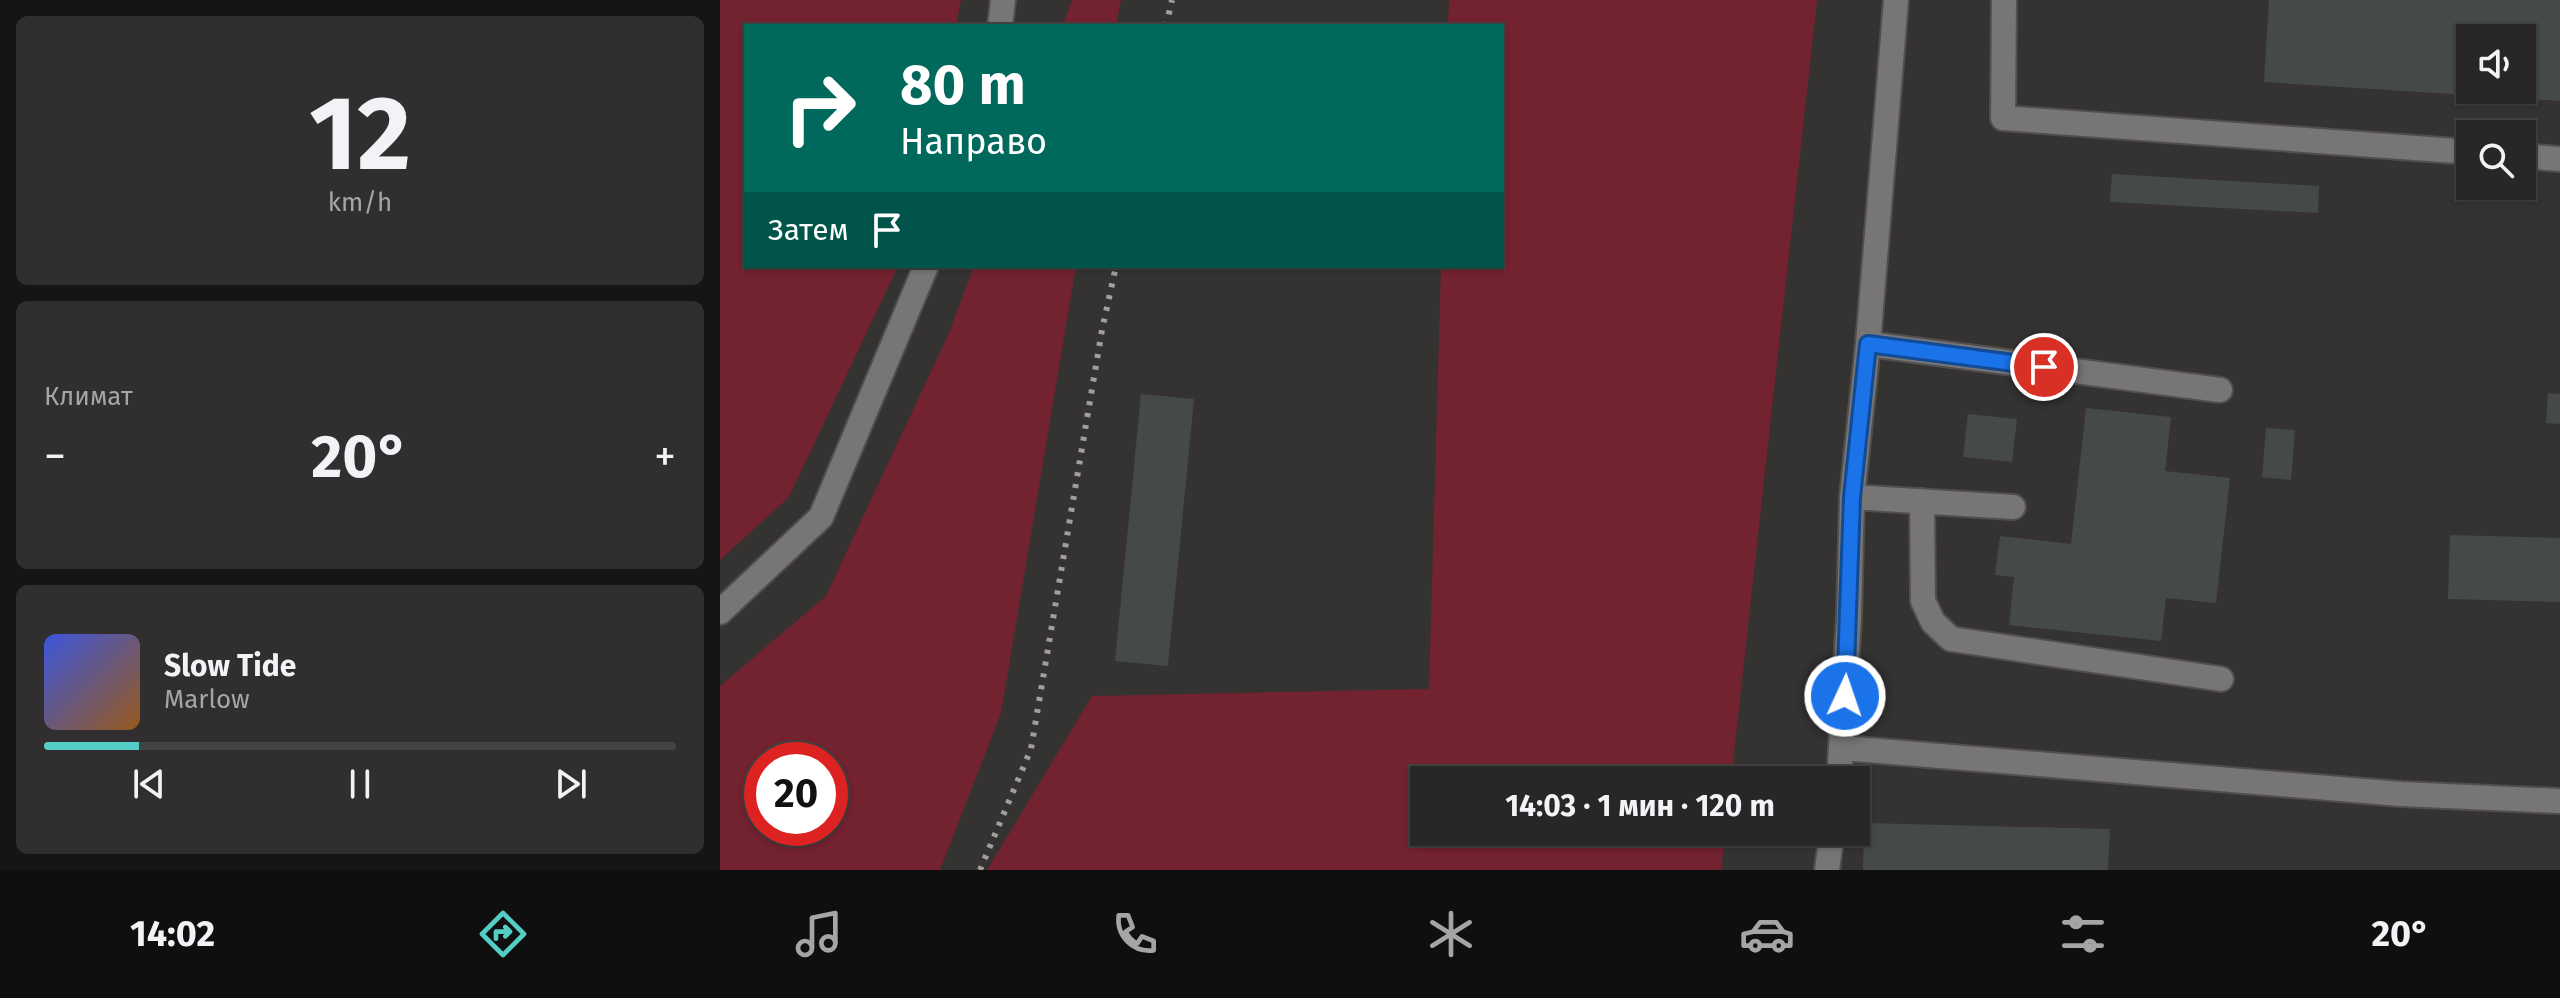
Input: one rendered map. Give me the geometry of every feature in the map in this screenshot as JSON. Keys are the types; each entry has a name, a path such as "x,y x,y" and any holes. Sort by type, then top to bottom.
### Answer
{"street":[{"path":"1000,24 1003,0"},
{"path":"1841,766 1852,497 1868,344 1896,0"},
{"path":"2004,0 2003,118 2456,151"},
{"path":"2536,157 2560,159"},
{"path":"720,612 821,517 925,268"},
{"path":"1868,344 2220,390"},
{"path":"1852,497 2013,507"},
{"path":"1922,501 1923,601 1933,622 1951,639 2221,679"},
{"path":"1843,748 2401,794 2560,801"},
{"path":"1827,870 1830,846"}],"shaded area":[{"path":"720,0 961,0 956,24 744,24 744,268 897,268 789,497 720,560"},
{"path":"1072,0 1121,0 1116,24 1063,24"},
{"path":"1449,0 1817,0 1733,766 1410,766 1410,846 1724,846 1721,870 987,870 1092,696 1429,689 1441,268 1504,268 1504,24 1448,24"},
{"path":"973,268 1076,268 1001,713 940,870 720,870 720,686 826,596 949,333"}],"building":[{"path":"2269,0 2560,0 2560,101 2536,99 2536,24 2456,24 2456,94 2264,82"},
{"path":"2112,174 2319,186 2318,213 2110,202"},
{"path":"2548,393 2560,394 2560,424 2546,423"},
{"path":"1141,394 1194,399 1168,666 1115,661"},
{"path":"2086,408 2171,417 2165,471 2230,478 2216,603 2166,598 2161,641 2009,625 2014,577 1995,575 2000,536 2071,544"},
{"path":"1968,414 2017,419 2012,462 1963,457"},
{"path":"2266,428 2295,430 2291,480 2262,477"},
{"path":"2450,535 2560,538 2560,602 2448,599"},
{"path":"1870,823 2110,829 2108,870 1863,870 1864,846 1870,846"}],"railway":[{"path":"1166,24 1172,0"},
{"path":"980,870 1031,749 1102,330 1116,268"}],"route":[{"path":"1845,696 1852,497 1868,344 2044,367"}]}
